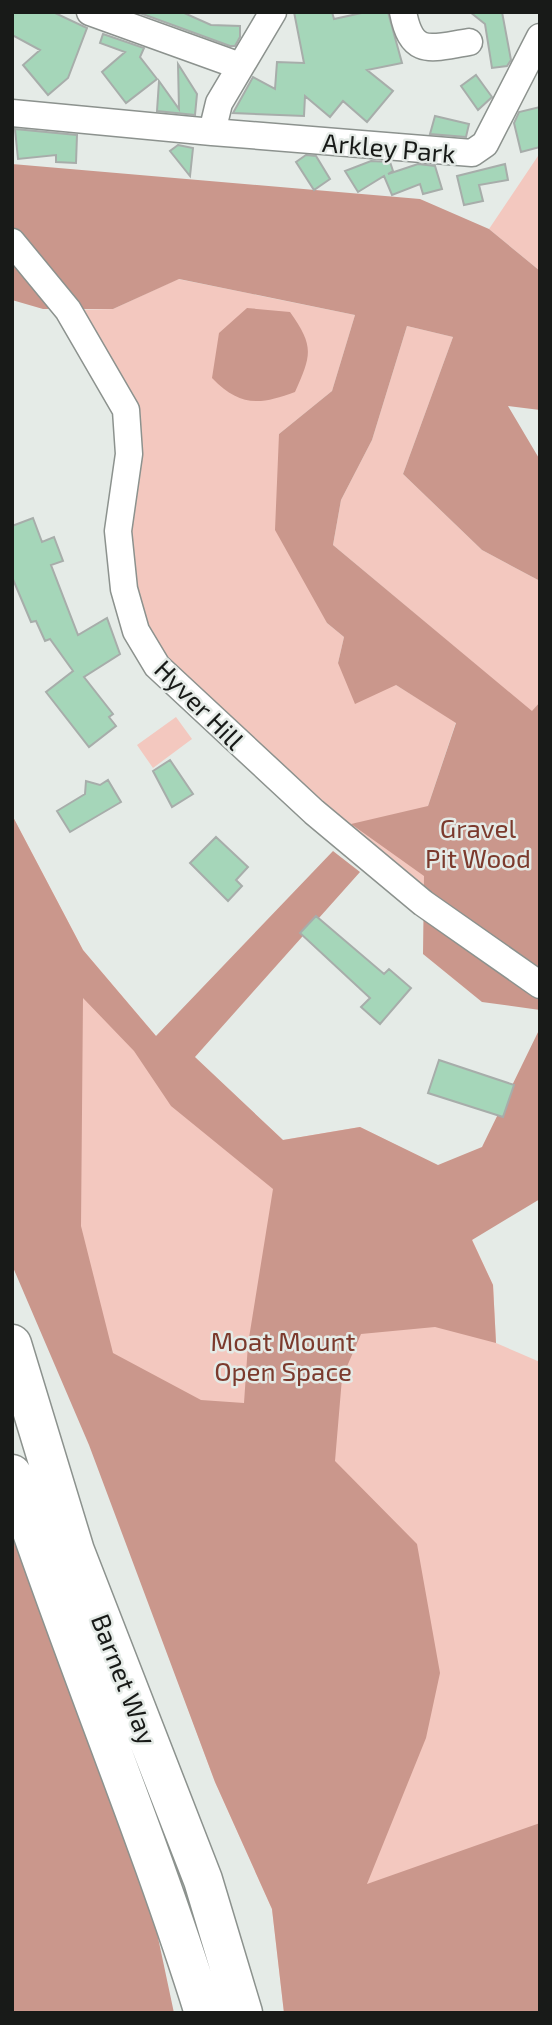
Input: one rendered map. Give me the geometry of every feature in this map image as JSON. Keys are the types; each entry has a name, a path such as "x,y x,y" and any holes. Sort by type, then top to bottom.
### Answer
{"highway":[{"name":"Barnet Way","path":"12,1344 75,1550 203,1880 243,2013"},
{"name":"Barnet Way","path":"12,1474 45,1574 169,1902 204,2013"}],"street":[{"path":"90,12 240,66"},
{"path":"212,132 219,103 272,12"},
{"path":"403,12 407,33 416,44 428,49 469,42"},
{"name":"Arkley Park","path":"12,113 472,153 485,144 540,37"},
{"name":"Hyver Hill","path":"12,242 68,310 126,410 129,454 118,531 124,589 136,631 157,666 314,812 413,895 540,985"}],"green space":[{"path":"540,153 540,271 489,229"},
{"name":"Gravel Pit Wood","path":"12,164 420,199 489,229 540,271 540,410 508,406 540,460 540,581 482,550 403,474 453,337 407,326 372,440 341,500 333,545 532,711 540,702 540,1010 482,1002 423,954 424,876 351,824 428,806 456,723 396,685 355,704 338,663 344,637 327,623 275,530 279,434 332,391 355,315 179,279 113,309 43,309 12,300"},
{"path":"178,279 355,315 332,391 279,434 327,623 344,637 338,663 396,685 456,722 428,806 423,903 183,693 124,589 126,410 68,310 113,309"},
{"path":"247,308 290,312 298,324 308,350 305,368 295,392 251,401 232,394 212,378 219,333"},
{"path":"407,326 453,337 403,474 482,550 540,581 540,702 532,712 333,545 341,500 372,440"},
{"path":"176,717 192,739 153,768 137,745"},
{"name":"Moat Mount Open Space","path":"12,815 83,950 156,1036 195,1058 283,1140 360,1127 438,1166 493,1285 496,1343 540,1362 540,2013 284,2013 272,1909 215,1782 91,1446"},
{"name":"Moat Mount Open Space","path":"12,815 83,950 156,1036 333,851 360,872 195,1057 283,1140 360,1127 438,1165 482,1147 540,1028 540,1199 472,1240 493,1285 496,1343 435,1327 361,1334 342,1378 335,1461 417,1544 440,1673 426,1738 367,1884 540,1823 540,2013 284,2013 272,1909 215,1782 89,1445 12,1265","holes":["83,998 134,1051 171,1106 273,1189 248,1344 244,1403 201,1400 113,1353 81,1226"]},
{"path":"12,1535 153,1914 174,2013 12,2013"}],"building":[{"path":"12,12 53,12 87,28 68,78 48,95 23,65 40,50 12,35"},
{"path":"137,12 182,12 211,25 240,26 240,37 235,46 230,46"},
{"path":"294,12 332,12 334,19 366,12 388,12 402,63 367,70 393,91 367,122 343,101 330,117 305,96 304,116 233,113 253,77 275,89 277,62 304,63"},
{"path":"470,12 502,12 511,60 507,66 492,68 485,24"},
{"path":"103,34 144,48 140,57 157,79 126,103 102,72 125,52 100,43"},
{"path":"178,64 197,94 195,115 157,111 159,81 179,109"},
{"path":"476,75 492,97 478,110 461,86"},
{"path":"540,107 540,147 521,152 514,123 519,112"},
{"path":"435,116 469,124 466,137 430,134"},
{"path":"15,129 77,135 76,163 56,162 56,155 18,159"},
{"path":"178,145 193,148 190,176 170,151"},
{"path":"306,155 316,156 330,179 314,190 296,162"},
{"path":"371,161 390,162 393,171 388,174 418,164 435,166 442,189 423,194 420,184 392,195 384,176 358,192 345,171"},
{"path":"505,164 508,180 479,185 483,201 464,205 457,176"},
{"path":"33,518 42,542 54,537 63,561 51,565 78,635 107,618 120,654 84,677 113,714 109,717 116,726 89,747 46,692 73,671 50,639 45,641 36,621 31,622 12,577 12,526"},
{"path":"170,760 193,794 172,807 153,771"},
{"path":"108,780 121,802 70,832 57,811 85,794 86,781 100,785"},
{"path":"216,837 248,867 236,880 242,886 228,901 190,863"},
{"path":"316,916 384,974 389,969 411,988 380,1024 361,1007 370,998 300,933"},
{"path":"439,1060 514,1085 503,1117 428,1093"}]}
